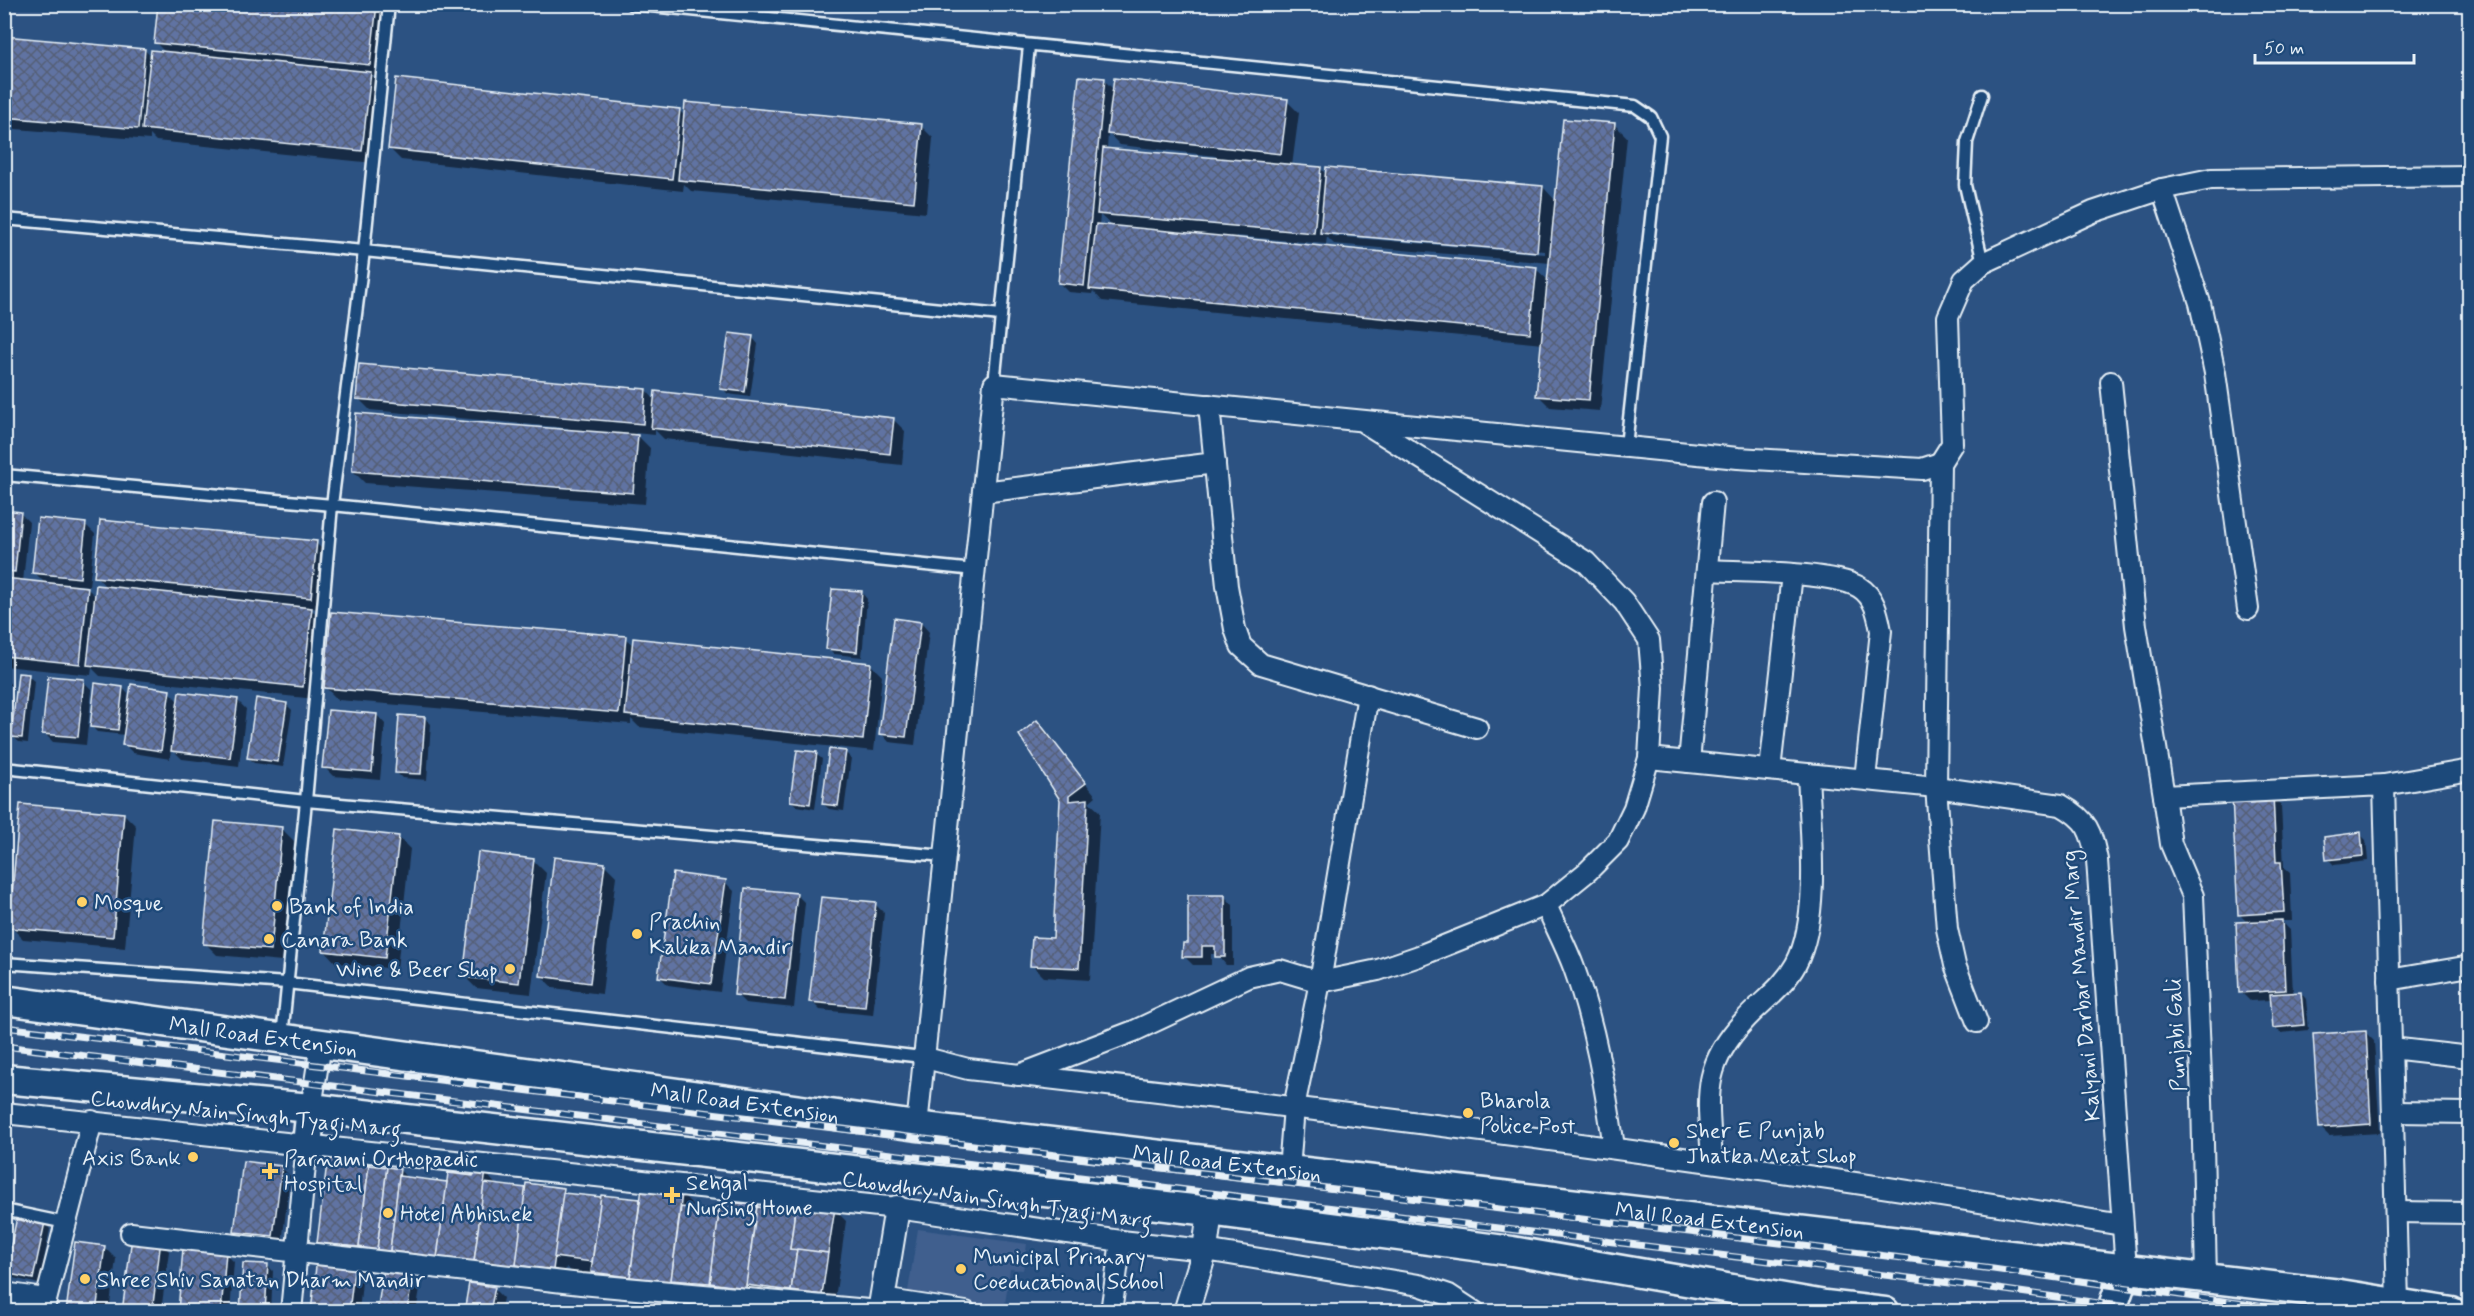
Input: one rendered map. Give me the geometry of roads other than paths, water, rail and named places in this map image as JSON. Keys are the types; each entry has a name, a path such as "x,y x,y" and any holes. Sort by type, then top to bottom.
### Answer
{"main road":[{"name":"Mall Road Extension","path":"4,1000 916,1126 2206,1278 2452,1311"},
{"path":"4,1079 311,1108 1210,1211 1512,1251 1825,1308 1885,1311"},
{"path":"307,1144 311,1108"},
{"path":"2111,1311 2126,1269"}],"street":[{"path":"1977,1022 1955,964 1947,929 1936,787 1940,463 1952,444 1948,317 1964,280 1983,263 2093,212 2162,189 2211,180 2244,178 2469,176"},
{"path":"2162,189 2200,303 2215,373 2248,609"},
{"name":"Punjabi Gali","path":"2111,382 2136,626 2171,844 2193,896 2202,1100 2206,1278"},
{"path":"916,1126 994,384 1738,458 1922,469 1940,463"},
{"path":"1209,405 1227,586 1235,629 1241,646 1261,664 1477,728"},
{"path":"1019,1075 1134,1031 1249,977 1280,970 1320,982 1389,966 1546,905 1588,871 1618,841 1634,808 1649,758 1653,688 1649,640 1624,602 1586,562 1360,420"},
{"path":"983,492 1215,463"},
{"path":"1689,762 1713,502"},
{"path":"1707,570 1792,574 1836,580 1860,587 1877,607 1881,631 1865,779"},
{"path":"1770,770 1792,574"},
{"path":"1289,1170 1294,1107 1320,982 1368,695"},
{"name":"Kalyani Darbar Mandir Marg","path":"1649,758 1936,787 2061,805 2079,815 2092,834 2097,860 2126,1269"},
{"path":"2164,796 2384,785 2469,770"},
{"path":"1712,1161 1708,1086 1719,1053 1744,1020 1778,990 1797,963 1807,936 1812,889 1808,774"},
{"path":"2384,785 2391,1048 2395,1112 2398,1303"},
{"path":"1546,905 1574,966 1588,1012 1604,1073 1614,1147"},
{"path":"2389,980 2469,966"},
{"path":"311,1108 321,1044"},
{"path":"2391,1048 2469,1057"},
{"path":"922,1057 968,1069 1614,1147 1901,1188 2122,1225"},
{"path":"2395,1112 2469,1113"},
{"name":"Chowdhry Nain Singh Tyagi Marg","path":"4,1113 897,1208 1204,1250 1419,1285 1449,1295 1475,1311"},
{"path":"4,1293 44,1305 92,1121"},
{"path":"291,1311 307,1144"},
{"path":"881,1305 897,1208"},
{"path":"1186,1311 1204,1250 1210,1211"},
{"path":"2396,1212 2469,1213"},
{"path":"131,1233 718,1298 966,1311"},
{"path":"1111,1311 1120,1240"}],"lane":[{"path":"281,1039 306,801 332,505 364,251 389,4"},
{"path":"632,4 1635,106 1651,117 1660,136 1626,446"},
{"path":"994,384 1029,46"},
{"path":"1982,95 1967,142 1965,185 1983,263"},
{"path":"4,219 364,251 1001,315"},
{"path":"4,475 332,505 975,570"},
{"path":"4,768 306,801 945,856"},
{"path":"4,963 287,983 922,1057"},
{"path":"4,1210 66,1223"}],"railway":[{"path":"4,1027 1993,1269 2302,1312"},
{"path":"4,1046 1991,1288 2164,1312"}],"place":[{"name":"Mosque","path":"82,902"},
{"name":"Bank of India","path":"277,906"},
{"name":"Prachin Kalika Mandir","path":"637,934"},
{"name":"Canara Bank","path":"269,939"},
{"name":"Wine & Beer Shop","path":"510,969"},
{"name":"Bharola Police Post","path":"1468,1113"},
{"name":"Sher E Punjab Jhatka Meat Shop","path":"1674,1143"},
{"name":"Axis Bank","path":"193,1157"},
{"name":"Parnami Orthopaedic Hospital","path":"270,1171"},
{"name":"Sehgal Nursing Home","path":"672,1195"},
{"name":"Hotel Abhishek","path":"388,1213"},
{"name":"Municipal Primary Coeducational School","path":"961,1269"},
{"name":"Shree Shiv Sanatan Dharm Mandir","path":"85,1279"}]}
